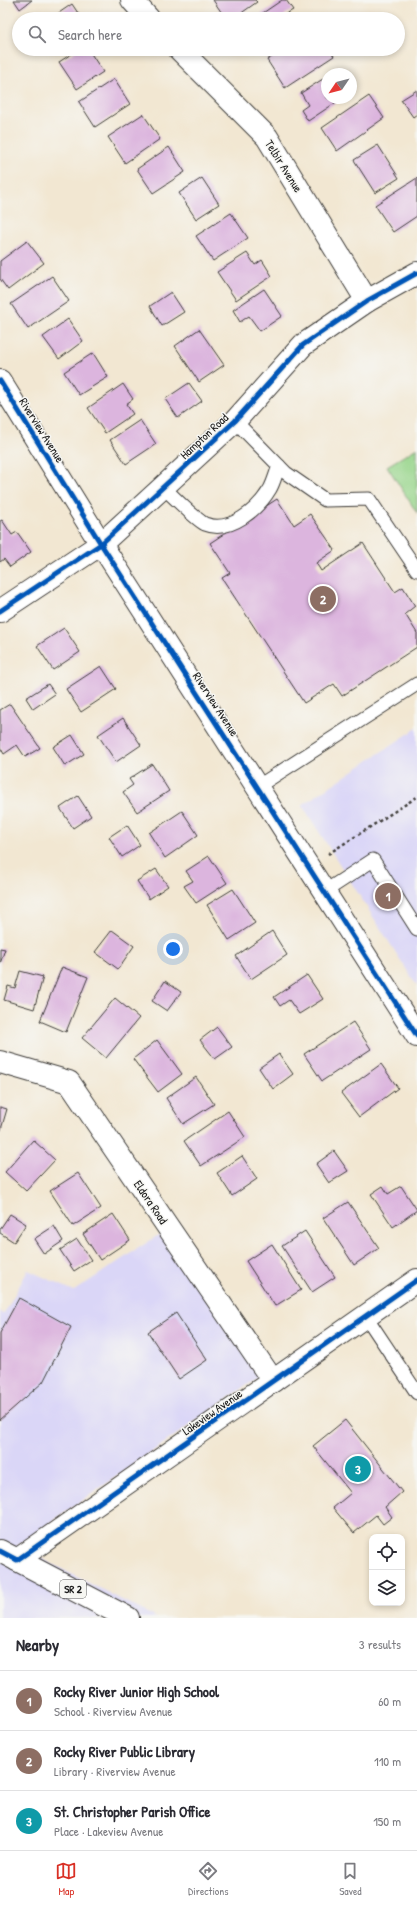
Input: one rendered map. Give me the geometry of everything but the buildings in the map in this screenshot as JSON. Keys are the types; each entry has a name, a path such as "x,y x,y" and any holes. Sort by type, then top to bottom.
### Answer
{"street":[{"path":"132,0 143,12"},
{"name":"Telbir Avenue","path":"186,56 267,137 367,301"},
{"name":"Hampton Road","path":"0,612 101,544 235,421 303,345 367,301 417,273"},
{"name":"Riverview Avenue","path":"0,381 101,544 417,1036"},
{"name":"Eldora Road","path":"0,1062 69,1082 273,1381"},
{"name":"Lakeview Avenue","path":"9,1556 273,1381 364,1315 417,1280"},
{"name":"SR 2","path":"9,1556 127,1618"}],"lane":[{"path":"235,421 286,473 325,500 369,499 417,570"},
{"path":"163,487 204,524 222,526 235,522 258,506 271,488 279,466"},
{"path":"257,787 417,684"},
{"path":"324,892 372,860 417,929"},
{"path":"364,1315 417,1393"}],"path":[{"path":"328,854 417,797"}],"shaded area":[{"path":"417,728 417,986 302,805"},
{"path":"175,1224 273,1367 17,1546 157,1618 0,1618 0,1312 4,1314 28,1270 74,1291"}],"green space":[{"path":"417,448 417,513 387,466"}],"cycle path":[{"path":"0,611 101,544 235,421 303,345 367,301 417,273"},
{"path":"0,381 101,544 417,1036"},
{"path":"0,1551 17,1560 417,1280"}],"place":[{"name":"Rocky River Public Library","path":"323,599"},
{"name":"Rocky River Junior High School","path":"388,896"},
{"name":"St. Christopher Parish Office","path":"358,1469"}]}
